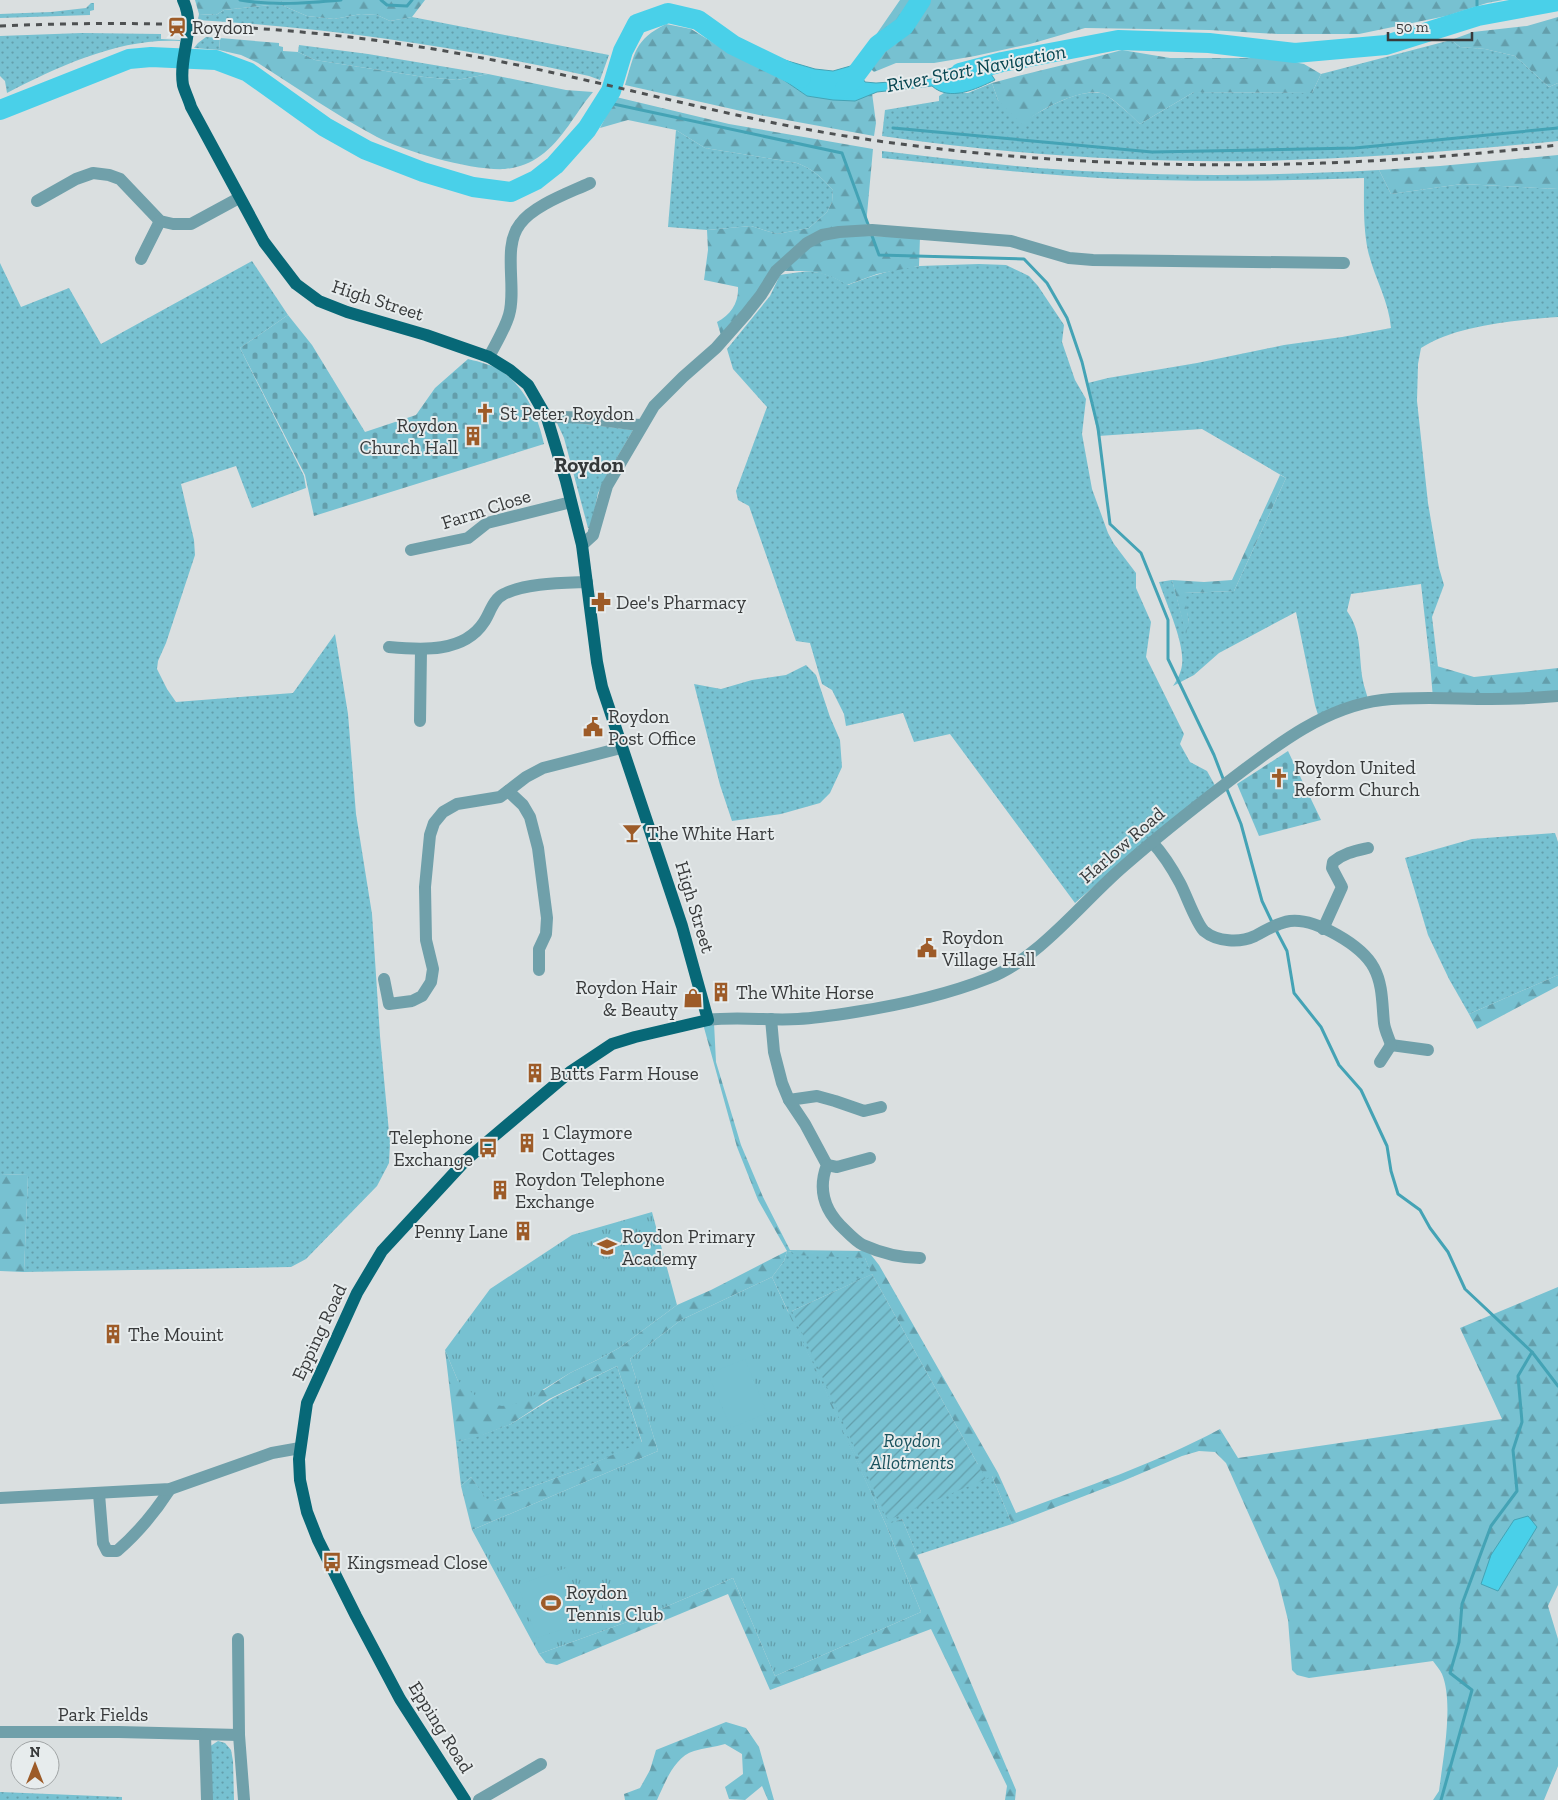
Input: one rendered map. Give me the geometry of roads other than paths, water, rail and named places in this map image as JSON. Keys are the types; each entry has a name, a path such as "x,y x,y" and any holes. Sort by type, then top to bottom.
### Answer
{"main road":[{"name":"High Street","path":"183,0 189,16 183,85 191,106 264,242 296,284 319,301 348,312 426,335 489,357 510,370 528,385 547,418 559,455 582,544 600,679 621,748 682,926 708,1020"},
{"name":"Epping Road","path":"465,1800 400,1699 318,1540 307,1512 300,1480 300,1448 307,1403 357,1293 382,1251 428,1200 482,1145 563,1078 612,1044 708,1020"}],"street":[{"path":"37,201 76,178 93,173 110,175 120,179 160,221 173,224 191,224 240,198"},
{"path":"489,357 509,315 511,253 514,236 519,224 532,212 590,183"},
{"path":"141,258 160,221"},
{"path":"582,544 593,535 607,486 654,406 716,348 762,295 776,271 807,244 822,235 872,230 1012,241 1069,258 1093,260 1344,263"},
{"path":"547,418 566,417 642,425"},
{"name":"Farm Close","path":"412,550 468,538 487,524 572,502"},
{"path":"389,647 421,650 446,647 475,633 492,605 502,594 549,584 587,582"},
{"path":"420,722 421,650"},
{"name":"Harlow Road","path":"708,1020 725,1018 814,1018 898,1005 990,978 1018,962 1036,948 1122,867 1272,750 1322,720 1350,708 1381,700 1415,698 1518,699 1558,696"},
{"path":"384,979 389,1004 412,1001 422,996 431,982 433,969 426,940 425,886 430,835 434,824 443,812 457,804 493,798 508,792 526,777 543,768 621,748"},
{"path":"508,792 523,805 530,816 538,848 547,918 546,934 539,949 539,970"},
{"path":"1152,842 1161,852 1180,883 1204,930 1220,939 1237,940 1254,937 1272,925 1290,921 1310,924 1323,929 1357,948 1373,965 1380,981 1384,1026 1391,1045"},
{"path":"1323,929 1342,888 1332,868 1333,862 1339,856 1351,851 1368,848"},
{"path":"771,1019 774,1052 782,1083 789,1100 805,1124 827,1165 822,1178 825,1203 832,1218 862,1244 902,1258 920,1258"},
{"path":"1391,1045 1428,1050"},
{"path":"1380,1062 1391,1045"},
{"path":"789,1100 817,1096 864,1111 881,1107"},
{"path":"827,1165 837,1167 870,1158"},
{"path":"0,1498 170,1489 272,1453 300,1448"},
{"path":"99,1494 102,1543 107,1551 117,1551 152,1516 170,1489"},
{"path":"238,1639 239,1735 244,1800"},
{"name":"Park Fields","path":"0,1732 145,1732 239,1735"},
{"path":"205,1735 207,1800"},
{"path":"478,1800 540,1764"}],"water":[{"path":"781,59 815,69 833,71 854,65 865,82 876,83 932,79 939,72 981,59 995,80 980,87 955,94 939,91 932,86 877,92 855,101 833,100 807,96 772,72"},
{"path":"1528,1516 1537,1527 1498,1591 1481,1584 1491,1555 1514,1520"}],"waterway":[{"path":"240,0 278,3 341,0"},
{"path":"381,0 387,5 407,6 412,0"},
{"path":"845,89 878,45 904,26 921,0"},
{"path":"1477,0 1477,6"},
{"name":"River Stort Navigation","path":"960,73 1002,62 1118,40 1209,43 1295,53 1386,45 1478,16 1558,1"},
{"name":"River Stort Navigation","path":"0,110 129,59 151,57 216,60 248,72 325,127 366,150 423,172 473,187 511,192 536,180 555,165 587,129 611,91 623,51 637,24 668,13 698,20 733,45 801,78"},
{"path":"604,102 842,153 869,227"},
{"path":"893,128 1152,152 1355,148 1558,128"},
{"path":"871,233 879,255 1024,259 1047,283 1067,318 1082,362 1098,428 1110,524 1141,553 1168,620 1168,659 1214,755 1224,781"},
{"path":"1226,787 1241,824 1262,901 1272,922"},
{"path":"1275,928 1287,951 1294,993 1321,1027 1339,1065 1361,1090 1387,1146 1391,1171 1398,1194 1420,1210 1430,1228 1448,1252 1465,1289 1532,1352 1558,1386"},
{"path":"1441,1800 1472,1690 1450,1673 1459,1642 1462,1604 1491,1526 1517,1491 1513,1450 1522,1422 1518,1376 1532,1352"}],"railway":[{"path":"0,26 59,24 178,25 296,31 355,38 472,56 809,130 945,149 1032,158 1120,163 1295,164 1471,154 1558,145"}],"place":[{"name":"Roydon","path":"177,27"},
{"name":"St Peter, Roydon","path":"485,413"},
{"name":"Roydon Church Hall","path":"473,436"},
{"name":"Dee's Pharmacy","path":"601,602"},
{"name":"Roydon Post Office","path":"593,727"},
{"name":"Roydon United Reform Church","path":"1279,778"},
{"name":"The White Hart","path":"632,833"},
{"name":"Roydon Village Hall","path":"927,948"},
{"name":"The White Horse","path":"721,992"},
{"name":"Roydon Hair & Beauty","path":"693,998"},
{"name":"Butts Farm House","path":"535,1073"},
{"name":"1 Claymore Cottages","path":"527,1143"},
{"name":"Telephone Exchange","path":"488,1148"},
{"name":"Roydon Telephone Exchange","path":"500,1190"},
{"name":"Penny Lane","path":"523,1231"},
{"name":"Roydon Primary Academy","path":"607,1247"},
{"name":"The Mouint","path":"113,1334"},
{"name":"Kingsmead Close","path":"332,1562"},
{"name":"Roydon Tennis Club","path":"551,1603"}],"district":[{"name":"Roydon","path":"589,464"}],"park label":[{"name":"Roydon Allotments","path":"912,1451"}]}
